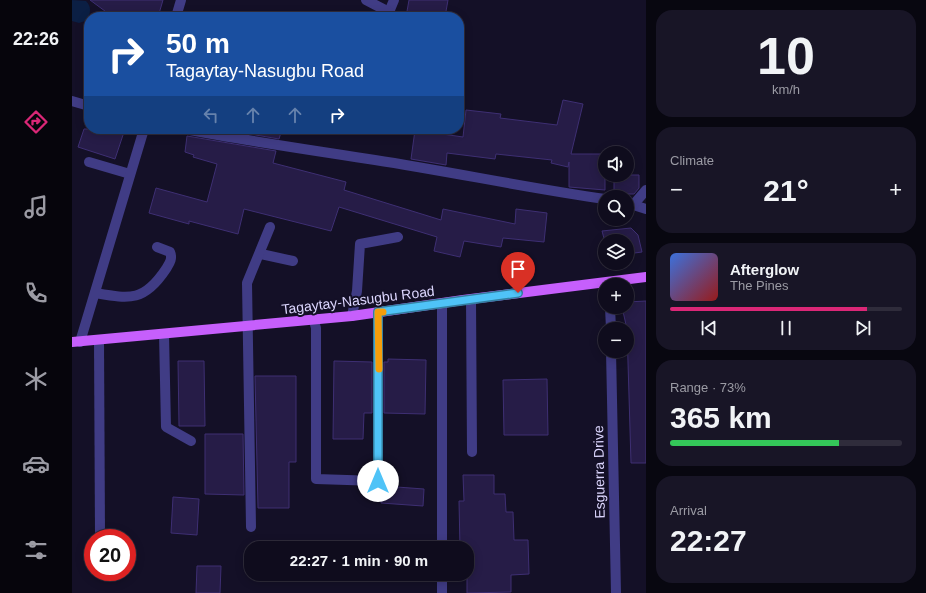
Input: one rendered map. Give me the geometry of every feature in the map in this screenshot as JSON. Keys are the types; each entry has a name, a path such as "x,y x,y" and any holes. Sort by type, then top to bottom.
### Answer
{"main road":[{"name":"Tagaytay-Nasugbu Road","path":"634,279 646,277"},
{"name":"Tagaytay-Nasugbu Road","path":"76,342 249,327 352,316 471,299 598,284"}],"street":[{"path":"177,12 181,0"},
{"path":"366,0 388,12"},
{"path":"392,12 394,0"},
{"path":"72,101 84,105"},
{"path":"76,342 95,293 142,134"},
{"path":"212,134 376,160 528,188 598,198"},
{"path":"89,162 130,174"},
{"path":"634,200 646,190"},
{"path":"634,204 646,209"},
{"path":"251,527 249,327 247,283 270,227"},
{"path":"352,316 357,291 360,244 398,237"},
{"path":"95,293 126,298 145,293 161,277 171,261 170,252 157,247"},
{"path":"260,254 293,261"},
{"path":"471,299 472,452"},
{"path":"442,303 442,541"},
{"path":"314,320 316,328 316,479 378,481 378,312"},
{"path":"164,334 166,427 191,441"},
{"path":"98,340 100,529"},
{"name":"Esguerra Drive","path":"611,358 616,593"},
{"path":"442,581 442,593"}],"water":[{"path":"72,0 86,1 90,10 90,12 84,12 84,21 79,23 72,21"}],"building":[{"path":"90,0 163,0 159,12 106,12"},
{"path":"409,0 448,0 446,12 407,12"},
{"path":"563,100 583,104 571,154 598,154 598,182 605,182 605,190 569,187 569,162 568,167 551,163 552,160 496,154 495,159 447,153 446,165 411,159 414,134 442,134 463,137 466,110 501,114 500,118 557,125"},
{"path":"84,129 84,134 123,134 115,159 78,147"},
{"path":"250,134 280,134 279,139"},
{"path":"187,136 276,151 273,163 346,182 344,190 441,220 443,209 515,224 516,209 547,213 544,242 503,238 501,247 464,241 460,257 434,251 437,237 339,207 331,231 244,209 238,234 189,221 189,224 149,213 156,188 207,202 217,164 193,157 194,155 185,152"},
{"path":"634,175 639,175 639,188 634,194 634,190 614,190 614,182 634,182"},
{"path":"631,228 638,235 642,252 634,253 634,234 603,234 602,231"},
{"path":"646,301 646,463 631,463 628,358 634,358 634,322 625,322 624,314 634,314 634,302"},
{"path":"388,359 426,360 425,414 384,413 384,362 388,362"},
{"path":"178,361 204,361 205,426 179,426"},
{"path":"334,361 372,362 372,413 364,413 363,439 333,439"},
{"path":"255,376 296,376 296,462 289,462 289,508 258,508"},
{"path":"547,379 548,435 504,435 503,380"},
{"path":"205,434 243,434 244,495 205,494"},
{"path":"463,475 494,475 494,494 505,494 506,512 513,512 514,540 528,540 529,574 511,575 511,592 467,593 467,581 474,581 474,541 460,541 459,501 464,501"},
{"path":"383,486 424,489 423,506 381,503"},
{"path":"173,497 199,499 197,535 171,533"},
{"path":"197,566 221,566 220,593 196,593"}],"slow traffic":[{"path":"379,369 378,312 383,312"}],"route":[{"path":"378,481 378,312 518,293"}]}
